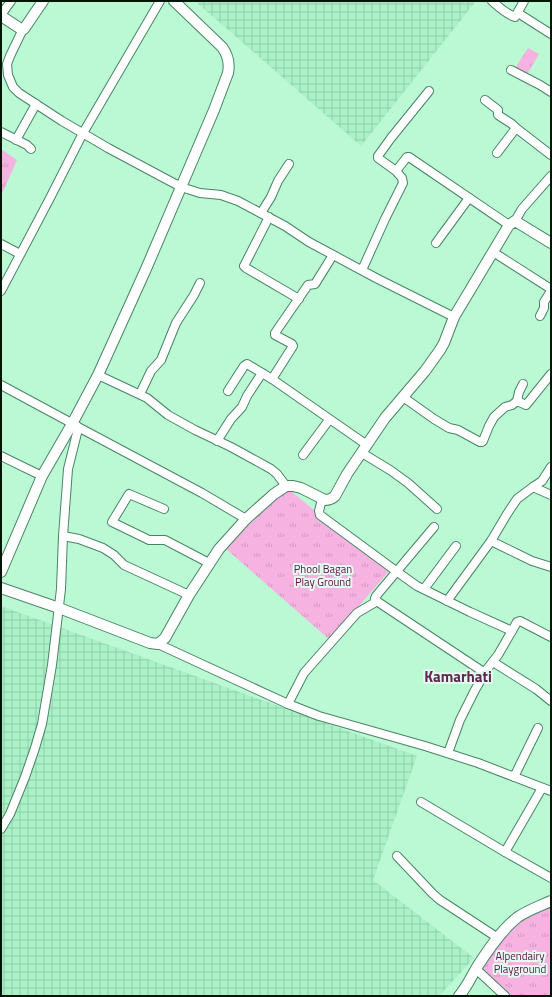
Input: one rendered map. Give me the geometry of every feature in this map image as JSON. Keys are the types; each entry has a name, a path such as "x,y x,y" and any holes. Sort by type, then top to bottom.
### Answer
{"street":[{"path":"11,1 1,15 23,29"},
{"path":"43,1 23,29 8,60 4,75 14,89 83,133 181,187 238,201 285,226 309,242 333,255 454,317"},
{"path":"1,291 83,133 160,1"},
{"path":"1,572 42,476 75,426 146,269 214,110 228,73 229,68 227,56 222,47 174,1"},
{"path":"492,1 500,9 515,17 524,1"},
{"path":"518,13 551,34"},
{"path":"511,70 551,92"},
{"path":"362,270 403,183 402,178 396,171 379,159 378,156 429,91"},
{"path":"485,100 498,110 498,115 512,124 551,155"},
{"path":"16,140 36,104"},
{"path":"497,152 516,128"},
{"path":"1,132 31,148"},
{"path":"396,171 409,157 469,198 512,223 551,243"},
{"path":"289,164 278,181 244,266 299,299"},
{"path":"158,644 168,634 189,595 218,549 246,519 274,494 286,486 293,486 301,488 322,499 329,500 335,496 347,474 385,418 425,371 440,350 454,317 512,223 522,209 551,176"},
{"path":"436,243 469,198"},
{"path":"1,244 20,254"},
{"path":"493,252 551,290 544,302 544,308 540,316"},
{"path":"272,379 293,346 275,334 308,285 315,284 333,255"},
{"path":"140,394 151,371 161,360 176,323 200,283"},
{"path":"228,391 246,364 248,365 272,379 330,420 408,483 437,509"},
{"path":"218,440 231,420 242,407 247,396 262,373"},
{"path":"517,401 526,405 551,374"},
{"path":"98,375 140,394 168,414 271,469 286,486"},
{"path":"403,397 449,428 458,430 480,442 483,441 494,417 505,407 511,406 517,401 523,384"},
{"path":"1,385 202,493 246,519"},
{"path":"304,455 330,420"},
{"path":"1,829 10,814 25,777 42,724 52,665 59,608 68,469 75,426"},
{"path":"1,456 42,476"},
{"path":"447,601 491,541 517,499 542,481 551,467"},
{"path":"533,487 551,495"},
{"path":"164,509 129,494 112,522 149,540 165,540 209,563"},
{"path":"322,499 319,511 320,515 396,571 424,589 447,601 512,631"},
{"path":"288,704 304,673 357,613 374,603 376,596 434,527"},
{"path":"63,536 103,548 114,554 124,565 189,595"},
{"path":"491,541 532,561 551,567"},
{"path":"424,589 456,546"},
{"path":"1,588 59,608 150,643 158,644 288,704 335,721 448,753 551,791"},
{"path":"375,600 485,673"},
{"path":"448,753 460,720 475,690 517,622 520,621 551,637"},
{"path":"493,662 536,689 551,701"},
{"path":"514,777 538,728"},
{"path":"505,852 542,788"},
{"path":"421,802 551,878"},
{"path":"397,856 440,900 498,938"},
{"path":"459,996 466,988 489,949 511,923 532,909 551,901"},
{"path":"476,969 506,996"}],"shaded area":[{"path":"195,1 476,1 361,146"},
{"path":"1,606 417,756 373,880 474,958 439,996 1,996"}],"green space":[{"path":"528,48 539,54 526,76 514,70"},
{"path":"1,149 17,160 1,196"},
{"name":"Phool Bagan Play Ground","path":"287,488 389,571 330,640 225,548"},
{"name":"Alpendairy Playground","path":"551,903 551,996 507,996 479,969 515,921"}],"district":[{"name":"Kamarhati","path":"458,676"}]}
